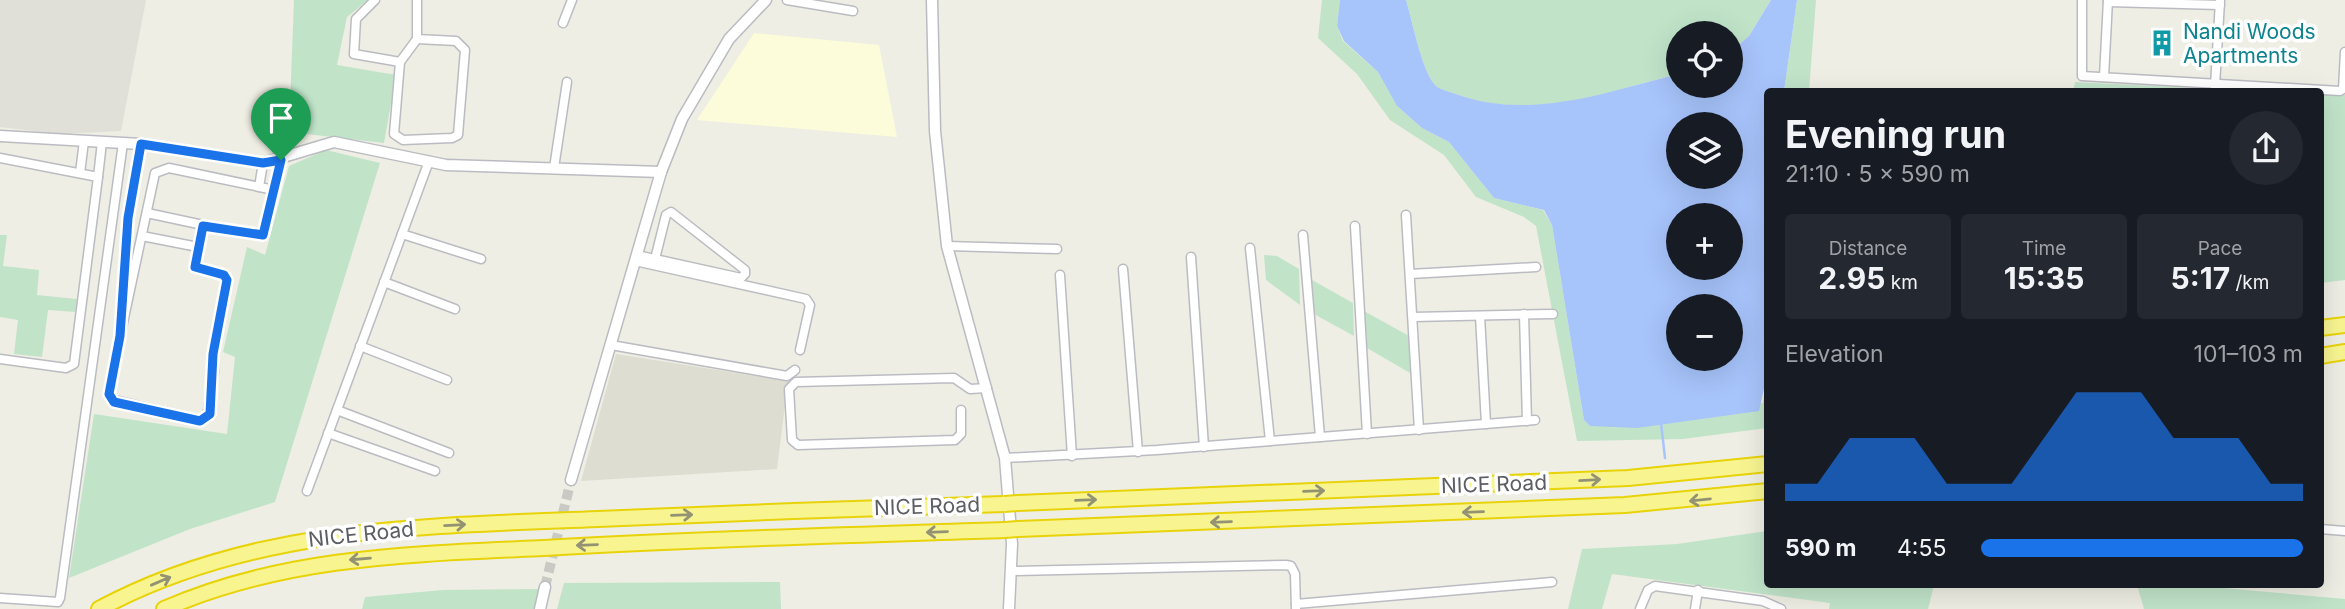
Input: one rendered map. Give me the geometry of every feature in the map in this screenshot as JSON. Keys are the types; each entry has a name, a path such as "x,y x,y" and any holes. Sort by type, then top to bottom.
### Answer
{"highway":[{"path":"2324,328 2345,325"},
{"path":"2324,355 2345,352"},
{"name":"NICE Road","path":"99,609 213,562 251,550 334,534 477,523 1628,478 1764,464"},
{"name":"NICE Road","path":"164,609 258,576 345,560 586,545 1612,506 1684,502 1764,492"}],"street":[{"path":"374,0 356,19 355,54 400,62"},
{"path":"397,153 400,139 393,130 400,62 417,39 417,0"},
{"path":"563,23 572,0"},
{"path":"571,480 661,172 682,118 729,39 766,0"},
{"path":"787,0 853,11"},
{"path":"932,0 934,131 947,246 1005,458 1009,485 1009,609"},
{"path":"2082,0 2081,76 2265,88"},
{"path":"2104,77 2108,1 2220,3 2215,86"},
{"path":"400,139 452,138 458,135 465,50 456,41 417,39"},
{"path":"2324,90 2343,89 2345,52"},
{"path":"554,168 567,82"},
{"path":"0,136 141,144 263,163 281,160 334,142 466,166 661,172"},
{"path":"80,173 85,141"},
{"path":"0,359 66,368 74,365 102,142"},
{"path":"0,598 58,602 60,598 122,144"},
{"path":"120,336 128,218 141,144"},
{"path":"0,158 98,177"},
{"path":"147,213 260,236 265,230 281,160"},
{"path":"307,491 429,160"},
{"path":"259,187 263,163"},
{"path":"203,226 195,267 224,275 227,280 213,354 214,372 207,417 200,421 111,399 109,388 159,169 169,168 274,190"},
{"path":"636,258 655,259 741,278 746,274 746,270 671,212 666,215 655,259"},
{"path":"1406,215 1419,430"},
{"path":"1355,226 1367,434"},
{"path":"402,234 481,259"},
{"path":"1303,235 1320,438"},
{"path":"142,236 198,247"},
{"path":"947,246 1057,249"},
{"path":"1250,248 1270,442"},
{"path":"1191,257 1204,447"},
{"path":"636,258 806,299 810,305 800,350"},
{"path":"1410,274 1536,267"},
{"path":"1123,269 1138,452"},
{"path":"1060,275 1072,456"},
{"path":"384,282 456,309"},
{"path":"1005,458 1138,452 1531,421 1524,314"},
{"path":"1413,317 1553,314"},
{"path":"1479,316 1486,424"},
{"path":"611,345 787,376 795,370"},
{"path":"360,346 447,380"},
{"path":"961,410 961,434 955,440 798,445 792,440 789,389 796,382 954,378 971,389 987,388"},
{"path":"337,410 449,453"},
{"path":"328,433 435,471"},
{"path":"2324,529 2345,531"},
{"path":"1011,571 1286,565 1294,569 1296,606 1552,582"},
{"path":"1640,609 1648,590 1655,586 1698,590 1781,609"},
{"path":"540,609 545,587"},
{"path":"1695,609 1698,590"}],"shaded area":[{"path":"0,0 146,0 121,131 59,134 0,127"},
{"path":"294,0 368,0 347,17 337,65 396,75 384,143 289,132"},
{"path":"1322,0 1340,0 1337,26 1343,41 1378,72 1398,107 1422,128 1449,142 1494,198 1543,210 1552,225 1584,420 1590,426 1763,403 1764,395 1764,428 1683,439 1577,441 1536,226 1524,217 1476,197 1444,155 1390,120 1357,74 1318,38"},
{"path":"1406,0 1771,0 1743,41 1743,21 1666,21 1666,77 1568,101 1512,105 1484,102 1446,91 1436,86 1422,58"},
{"path":"1797,0 1816,0 1809,88 1784,88"},
{"path":"754,33 879,45 897,137 697,120"},
{"path":"2075,82 2194,88 2074,88"},
{"path":"2324,94 2345,95 2345,280 2324,283"},
{"path":"326,150 380,163 275,502 190,529 69,578 94,414 227,434 235,357 223,352 247,247 265,255 289,166"},
{"path":"0,235 7,235 3,266 39,270 37,295 77,299 76,312 48,310 42,357 14,354 18,320 0,317"},
{"path":"1264,255 1277,256 1299,269 1300,305 1266,280"},
{"path":"1312,280 1353,303 1354,336 1314,314"},
{"path":"1364,311 1409,336 1410,373 1367,348"},
{"path":"616,354 788,381 777,469 581,481"},
{"path":"1764,531 1764,588 1933,588 1928,609 1829,609 1830,603 1612,574 1602,609 1568,609 1582,549 1677,544"},
{"path":"780,582 781,609 557,609 564,583"},
{"path":"2138,588 2223,588 2345,599 2345,609 2144,609"},
{"path":"540,589 536,609 362,609 365,597 443,590"}],"water":[{"path":"1340,0 1406,0 1426,70 1436,86 1484,102 1512,105 1568,101 1666,77 1666,98 1743,98 1743,41 1771,0 1797,0 1784,88 1764,88 1764,389 1759,411 1637,428 1590,426 1584,420 1552,225 1544,210 1494,198 1449,142 1422,128 1397,106 1378,72 1344,41 1337,26"}],"waterway":[{"path":"1661,423 1665,458"}],"tunnel":[{"path":"545,587 571,480"}],"place":[{"name":"Nandi Woods Apartments","path":"2162,43"}],"route":[{"path":"141,144 263,163 281,160 263,235 203,226 195,267 227,278 213,354 210,414 200,421 114,402 109,388 120,336 128,218 141,144"}]}
